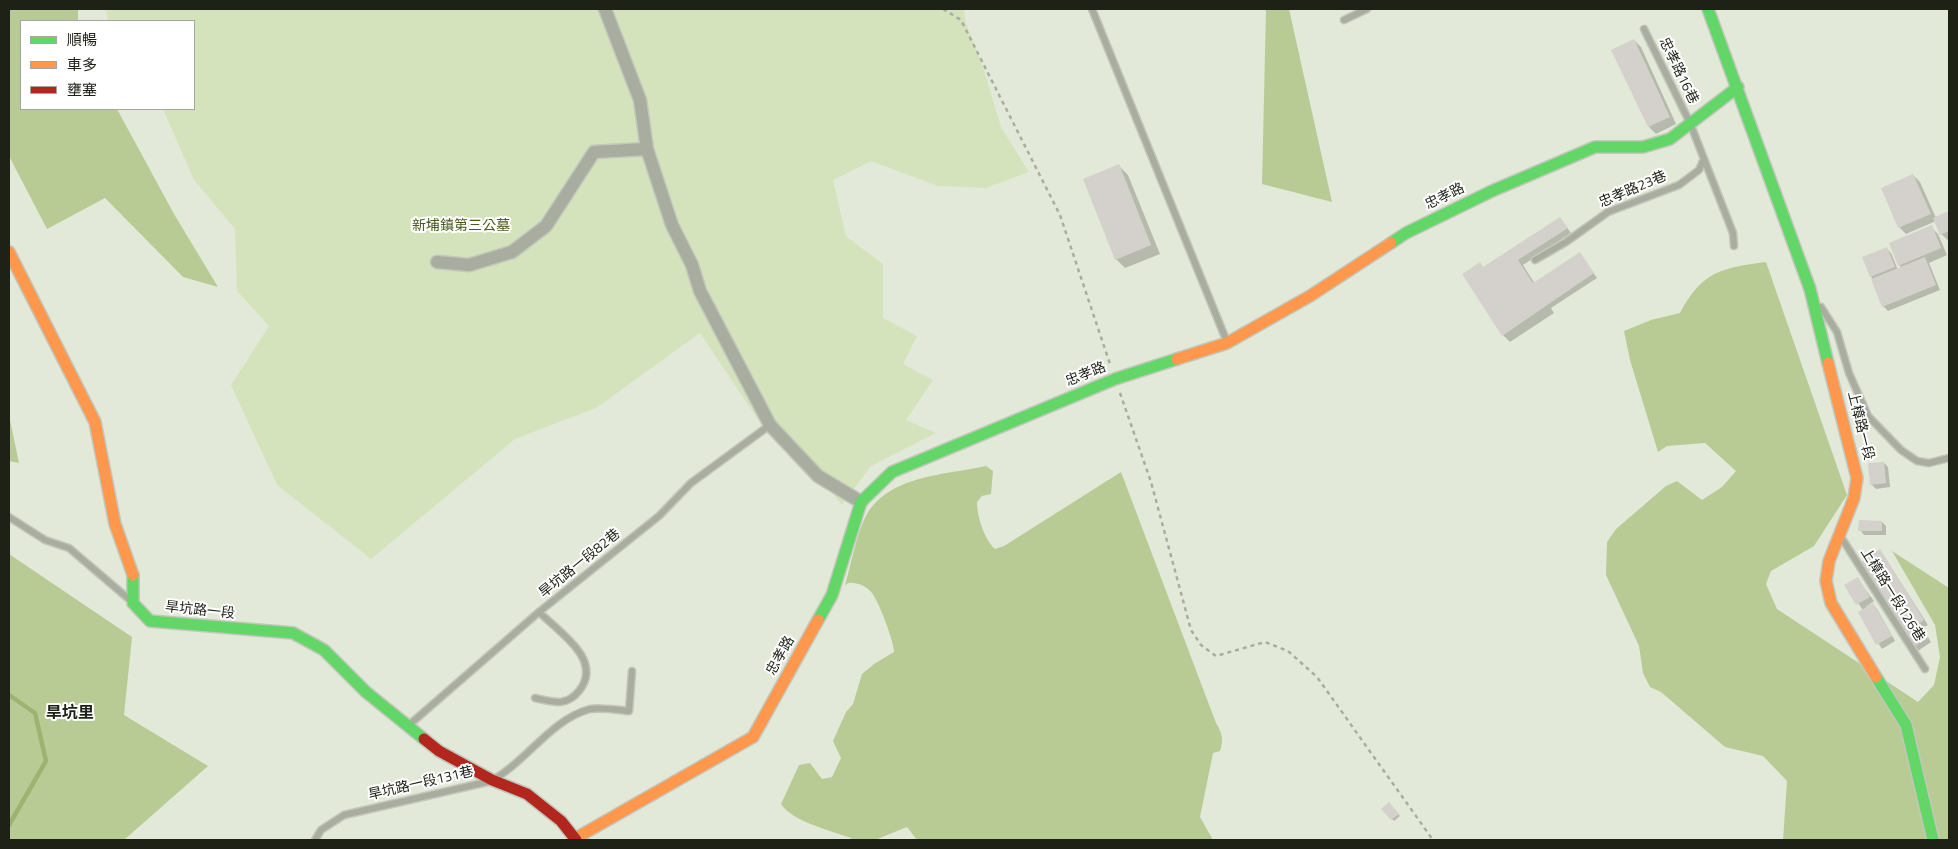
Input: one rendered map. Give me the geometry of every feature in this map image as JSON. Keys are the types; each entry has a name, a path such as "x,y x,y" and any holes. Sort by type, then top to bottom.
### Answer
{"street":[{"path":"605,9 640,100 647,149 672,225 692,265 700,291 770,424 818,476 861,502"},
{"name":"上樟路一段","path":"1708,9 1810,289 1857,478 1854,498 1829,561 1826,581 1831,604 1906,725 1933,840"},
{"name":"忠孝路","path":"576,839 753,737 832,595 861,502 892,472 1115,379 1227,343 1310,296 1406,232 1492,191 1595,147 1643,147 1670,139 1738,87"},
{"path":"437,262 469,265 512,252 546,226 594,152 647,149"},
{"path":"9,252 95,422 115,524 134,578 133,603"},
{"name":"旱坑路一段","path":"133,603 150,621 190,626 293,633 324,650 366,692 439,751 492,780 528,794 561,821 576,839"}],"lane":[{"path":"1092,9 1227,343"},
{"path":"1344,20 1367,9"},
{"name":"忠孝路16巷","path":"1644,30 1690,123"},
{"path":"1690,123 1703,161 1733,233 1734,246"},
{"name":"忠孝路23巷","path":"1535,260 1566,242 1608,212 1678,185 1699,170 1703,161"},
{"path":"1810,289 1836,332 1849,373 1868,416 1901,450 1917,461 1929,463 1949,458"},
{"name":"旱坑路一段82巷","path":"408,726 539,612 659,516 691,483 770,424"},
{"path":"9,517 45,540 69,548 133,603"},
{"name":"上樟路一段126巷","path":"1840,533 1925,669"},
{"path":"535,698 559,704 573,699 585,684 588,671 584,657 539,612"},
{"name":"旱坑路一段131巷","path":"315,840 321,830 344,815 463,789 492,780 511,769 556,728 575,715 591,709 629,711 632,671"}],"path":[{"path":"943,9 961,20 1060,215 1151,482 1191,630 1200,645 1216,656 1266,642 1288,651 1317,677 1433,840"}],"green space":[{"path":"9,9 78,9 78,20 20,20 20,110 118,110 174,214 218,287 183,277 105,198 47,229 9,156"},
{"name":"新埔鎮第三公墓","path":"106,9 964,9 965,20 984,70 1001,127 1029,172 986,188 938,186 871,161 833,180 846,236 883,264 883,318 917,336 903,364 933,380 906,420 936,433 871,466 842,505 825,484 763,427 700,333 596,408 515,439 371,559 277,485 231,385 269,326 237,291 235,229 194,180 163,110 195,110 195,20 108,20"},
{"path":"1266,9 1289,9 1332,202 1262,184"},
{"path":"1766,262 1847,495 1814,546 1771,571 1766,584 1777,609 1918,702 1934,685 1940,657 1935,625 1892,551 1949,588 1949,840 1783,840 1787,781 1763,756 1725,747 1661,692 1650,687 1643,673 1639,646 1606,575 1607,542 1616,529 1666,486 1677,481 1702,500 1722,487 1736,471 1705,443 1667,446 1658,452 1630,360 1624,331 1651,320 1680,313 1697,288 1715,274 1737,267"},
{"path":"9,415 19,463 9,461"},
{"path":"986,466 993,471 991,494 982,496 977,502 977,508 984,533 995,549 1004,546 1121,472 1222,736 1220,751 1213,753 1200,817 1213,840 917,840 907,827 875,840 852,840 793,816 781,804 799,765 810,763 822,779 832,777 841,758 833,741 846,712 853,704 862,674 894,652 886,622 872,593 864,586 858,584 848,583 845,586 857,539 866,516 876,502 888,492 903,485 936,475"},
{"path":"9,554 132,637 124,715 208,766 124,840 9,840"}],"building":[{"path":"1634,39 1670,117 1648,127 1611,50"},
{"path":"1119,164 1151,245 1115,260 1083,179"},
{"path":"1913,174 1931,214 1898,228 1881,188"},
{"path":"1949,211 1949,231 1940,235 1933,218"},
{"path":"1560,217 1568,228 1518,260 1533,283 1580,252 1594,273 1502,336 1462,274 1480,262 1483,267"},
{"path":"1932,225 1941,248 1898,266 1889,243"},
{"path":"1887,247 1895,267 1870,277 1862,257"},
{"path":"1925,257 1936,285 1882,307 1871,279"},
{"path":"1884,462 1886,483 1870,485 1868,463"},
{"path":"1859,520 1882,521 1882,531 1858,531"},
{"path":"1880,549 1924,620 1919,624 1928,638 1913,647 1859,563"},
{"path":"1858,577 1870,597 1856,605 1844,585"},
{"path":"1873,603 1892,636 1876,645 1858,612"},
{"path":"1389,802 1399,814 1391,820 1381,809"}],"waterway":[{"path":"9,695 35,713 46,761 9,825"}],"traffic: fast":[{"path":"1708,9 1810,289 1828,363"},
{"path":"1391,243 1406,233 1492,191 1595,147 1643,147 1670,139 1738,87"},
{"path":"818,620 832,595 861,502 892,472 1115,379 1177,359"},
{"path":"133,575 133,603 150,621 293,633 324,650 366,692 424,739"},
{"path":"1876,677 1906,725 1933,840"}],"traffic: slow":[{"path":"1177,359 1227,343 1310,296 1391,243"},
{"path":"9,252 95,422 115,524 133,575"},
{"path":"1828,363 1857,478 1854,498 1829,561 1826,581 1831,603 1876,677"},
{"path":"576,838 753,737 818,620"}],"traffic: jam":[{"path":"424,739 439,751 492,780 527,794 561,821 576,840"}],"district":[{"name":"旱坑里","path":"70,714"}]}
